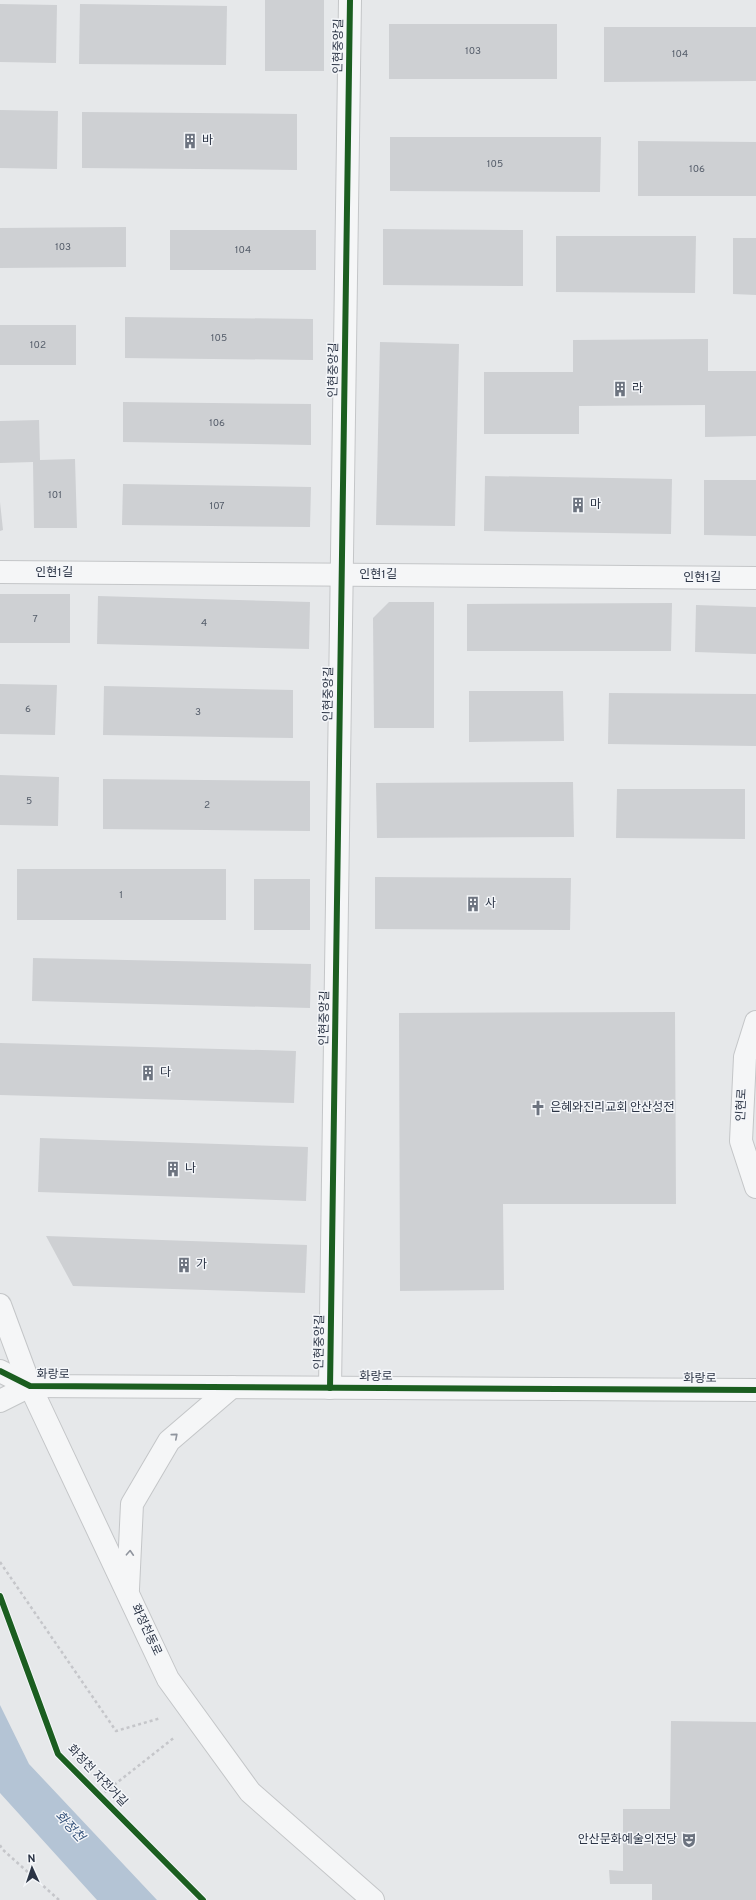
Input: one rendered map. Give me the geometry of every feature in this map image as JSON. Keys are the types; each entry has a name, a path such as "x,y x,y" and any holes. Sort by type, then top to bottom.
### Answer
{"street":[{"name":"인현중앙길","path":"330,1388 350,0"},
{"name":"인현1길","path":"0,572 756,578"},
{"name":"인현로","path":"756,1022 744,1057 741,1141 756,1187"},
{"name":"화정천동로","path":"0,1305 30,1386 168,1679 250,1792 372,1900"},
{"name":"화랑로","path":"0,1371 30,1386 756,1390"},
{"name":"화랑로","path":"0,1401 30,1386"},
{"path":"128,1592 132,1504 169,1441 232,1387"}],"path":[{"path":"0,1562 116,1731 194,1715"},
{"path":"100,1796 194,1715"},
{"path":"0,1845 2,1849 59,1900"}],"water":[{"name":"화정천","path":"0,1705 29,1764 157,1900 97,1900 0,1793"}],"building":[{"path":"265,0 324,0 324,71 265,71"},
{"path":"0,4 57,5 56,63 0,62"},
{"path":"80,4 227,6 226,65 79,64"},
{"path":"389,24 557,24 557,79 389,79"},
{"path":"604,27 756,27 756,81 604,82"},
{"path":"0,110 58,111 57,169 0,168"},
{"name":"바","path":"82,112 297,114 297,170 82,168"},
{"path":"390,137 601,137 600,192 390,191"},
{"path":"638,141 756,142 756,196 638,196"},
{"path":"126,227 126,267 0,268 0,228"},
{"path":"383,229 523,230 523,286 383,285"},
{"path":"170,230 316,230 316,270 170,270"},
{"path":"556,236 696,236 695,293 556,292"},
{"path":"733,238 756,238 756,295 733,294"},
{"path":"125,317 313,319 313,360 125,358"},
{"path":"0,325 76,325 76,365 0,365"},
{"name":"라","path":"708,339 708,371 756,371 756,436 705,437 705,405 579,406 579,434 484,434 484,372 573,372 573,340"},
{"path":"380,342 459,344 455,526 376,525"},
{"path":"123,402 311,404 311,445 123,442"},
{"path":"39,420 40,460 75,459 77,528 34,528 33,462 0,463 0,421"},
{"name":"마","path":"485,476 672,479 671,534 484,531"},
{"path":"704,480 756,480 756,536 704,535"},
{"path":"123,484 311,487 310,527 122,525"},
{"path":"0,502 3,530 0,531"},
{"path":"0,594 70,594 70,643 0,643"},
{"path":"98,596 310,602 309,649 97,644"},
{"path":"389,602 434,602 434,728 374,728 373,618"},
{"path":"672,603 671,651 467,651 467,604"},
{"path":"696,605 756,607 756,654 695,652"},
{"path":"0,684 57,685 55,735 0,734"},
{"path":"104,686 293,690 293,738 103,735"},
{"path":"469,691 563,691 564,741 469,742"},
{"path":"609,693 756,694 756,746 608,744"},
{"path":"0,775 59,777 58,826 0,825"},
{"path":"103,779 310,781 310,831 103,829"},
{"path":"573,782 574,837 377,838 376,783"},
{"path":"617,789 745,789 745,839 616,838"},
{"path":"17,869 226,869 226,920 17,920"},
{"name":"사","path":"375,877 571,878 570,930 375,929"},
{"path":"254,879 310,879 310,930 254,930"},
{"path":"33,958 311,964 310,1008 32,1001"},
{"name":"은혜와진리교회 안산성전","path":"675,1012 676,1204 503,1204 504,1290 400,1291 399,1013"},
{"name":"다","path":"0,1043 296,1051 294,1103 0,1095"},
{"name":"나","path":"40,1138 308,1147 306,1201 38,1192"},
{"name":"가","path":"46,1236 307,1245 305,1293 73,1286"},
{"name":"안산문화예술의전당","path":"671,1721 756,1722 756,1900 652,1900 652,1884 610,1884 609,1870 623,1871 623,1809 670,1809"}],"cycle path":[{"path":"330,1388 350,0"},
{"path":"0,1371 30,1386 756,1390"},
{"name":"화정천 자전거길","path":"0,1596 58,1754 203,1900"}],"place":[{"name":"바","path":"190,141"},
{"name":"라","path":"620,389"},
{"name":"마","path":"578,505"},
{"name":"사","path":"473,904"},
{"name":"다","path":"148,1073"},
{"name":"은혜와진리교회 안산성전","path":"538,1108"},
{"name":"나","path":"173,1169"},
{"name":"가","path":"184,1265"},
{"name":"안산문화예술의전당","path":"689,1840"}]}
